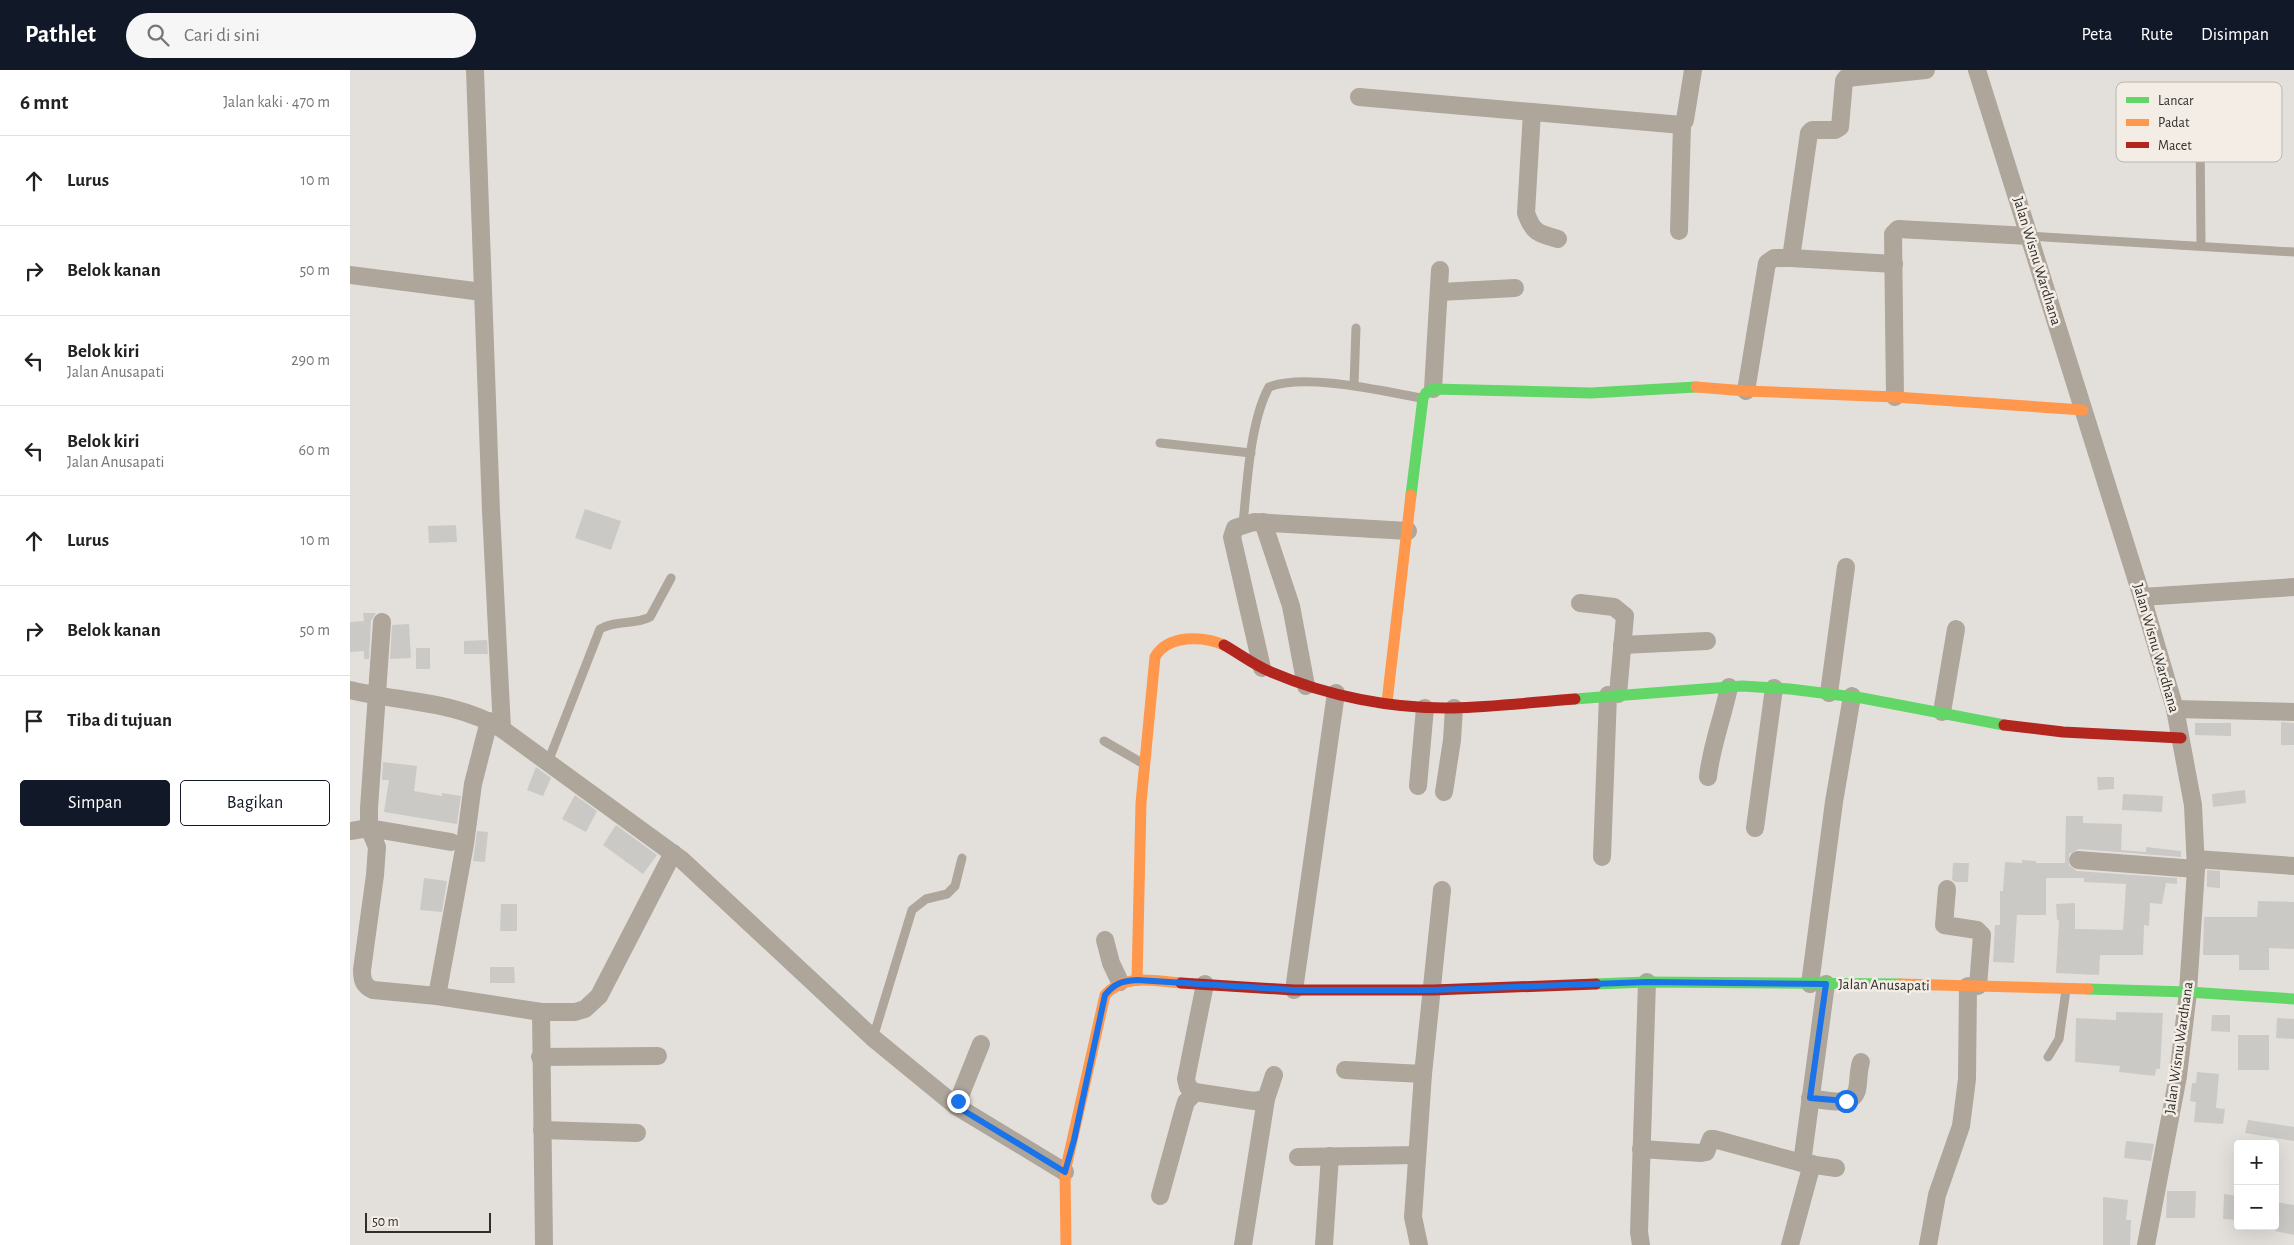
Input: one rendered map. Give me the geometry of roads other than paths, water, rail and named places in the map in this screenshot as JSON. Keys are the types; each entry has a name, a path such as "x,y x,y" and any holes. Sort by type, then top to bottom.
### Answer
{"street":[{"path":"437,996 462,864 473,784 496,725 491,511 475,70"},
{"path":"1679,230 1682,125 1685,120 1693,70"},
{"path":"1791,258 1801,141 1812,130 1835,130 1840,127 1844,80 1846,78 1926,70"},
{"name":"Jalan Wisnu Wardhana","path":"1977,70 2142,596 2175,709 2193,805 2196,864 2188,992 2178,1076 2146,1245"},
{"path":"1359,97 1682,125"},
{"path":"1532,112 1526,213 1530,226 1540,234 1558,239"},
{"path":"1896,397 1893,234 1898,229 2029,236"},
{"path":"1746,391 1767,263 1774,258 1791,258 1894,264"},
{"path":"1386,702 1428,394 1440,292 1440,270"},
{"path":"350,275 482,292"},
{"path":"1440,292 1515,288"},
{"path":"1428,394 1591,393 1704,386 1746,391 1896,397 2083,410"},
{"path":"1262,668 1232,537 1235,528 1243,524 1263,522 1408,531"},
{"path":"1263,522 1291,606 1306,686"},
{"path":"1829,693 1846,567"},
{"path":"2142,596 2294,587"},
{"path":"1580,603 1614,607 1625,616 1613,695 1602,857"},
{"path":"382,622 369,808 369,828 375,839 376,857 362,980 366,987 373,990 437,996 541,1012 575,1012 585,1009 593,1004 599,996 673,853"},
{"path":"1942,712 1956,629"},
{"path":"1129,981 1144,765 1155,657 1160,648 1182,641 1207,640 1220,643 1262,668 1306,686 1425,708 1454,708 1730,687 1774,688 1852,696 1992,723 2032,728 2181,738"},
{"path":"1622,645 1707,641"},
{"path":"1708,776 1710,754 1721,726 1730,687"},
{"path":"1756,828 1774,688"},
{"path":"350,690 446,708 496,725 673,853 873,1038 956,1106 1066,1168"},
{"path":"1294,990 1336,693"},
{"path":"1790,1245 1807,1164 1818,984 1834,802 1852,696"},
{"path":"1418,786 1425,708"},
{"path":"1444,792 1452,740 1454,708"},
{"path":"2175,709 2294,712"},
{"path":"350,831 369,828 451,842"},
{"path":"2078,860 2294,866"},
{"path":"1928,1245 1937,1195 1961,1126 1967,1079 1973,986 1982,935 1977,930 1944,925 1947,889"},
{"path":"1419,1245 1413,1217 1422,1074 1433,990 1442,890"},
{"path":"1105,940 1110,963 1129,981"},
{"path":"1066,1245 1066,1168 1074,1140 1105,995 1112,986 1129,981"},
{"name":"Jalan Anusapati","path":"1129,981 1294,990 1433,990 1647,982 1973,986 2188,992 2294,999"},
{"path":"1647,982 1639,1232 1641,1245 1657,1245"},
{"path":"1205,984 1186,1079 1188,1087 1195,1092 1254,1101 1266,1099"},
{"path":"541,1012 540,1058 544,1245"},
{"path":"956,1106 981,1044"},
{"path":"540,1058 658,1056"},
{"path":"1810,1098 1846,1101 1853,1097 1856,1092 1861,1062"},
{"path":"1345,1070 1422,1074"},
{"path":"1242,1245 1266,1099 1274,1074"},
{"path":"1160,1196 1184,1107 1189,1097 1195,1092"},
{"path":"542,1130 636,1133"},
{"path":"1641,1149 1701,1153 1706,1152 1711,1139 1714,1138 1807,1164 1836,1168"},
{"path":"1298,1157 1417,1155"},
{"path":"1324,1245 1330,1156"}],"lane":[{"path":"2200,162 2201,245"},
{"path":"2029,236 2294,252"},
{"path":"1354,386 1356,328"},
{"path":"1243,524 1251,453 1264,396 1269,387 1282,382 1354,386 1428,394"},
{"path":"1160,443 1251,453"},
{"path":"548,762 600,629 607,625 644,620 650,617 671,578"},
{"path":"1104,741 1144,765"},
{"path":"873,1038 912,910 926,899 947,894 955,886 962,858"},
{"path":"2048,1057 2059,1039 2066,988"}]}
